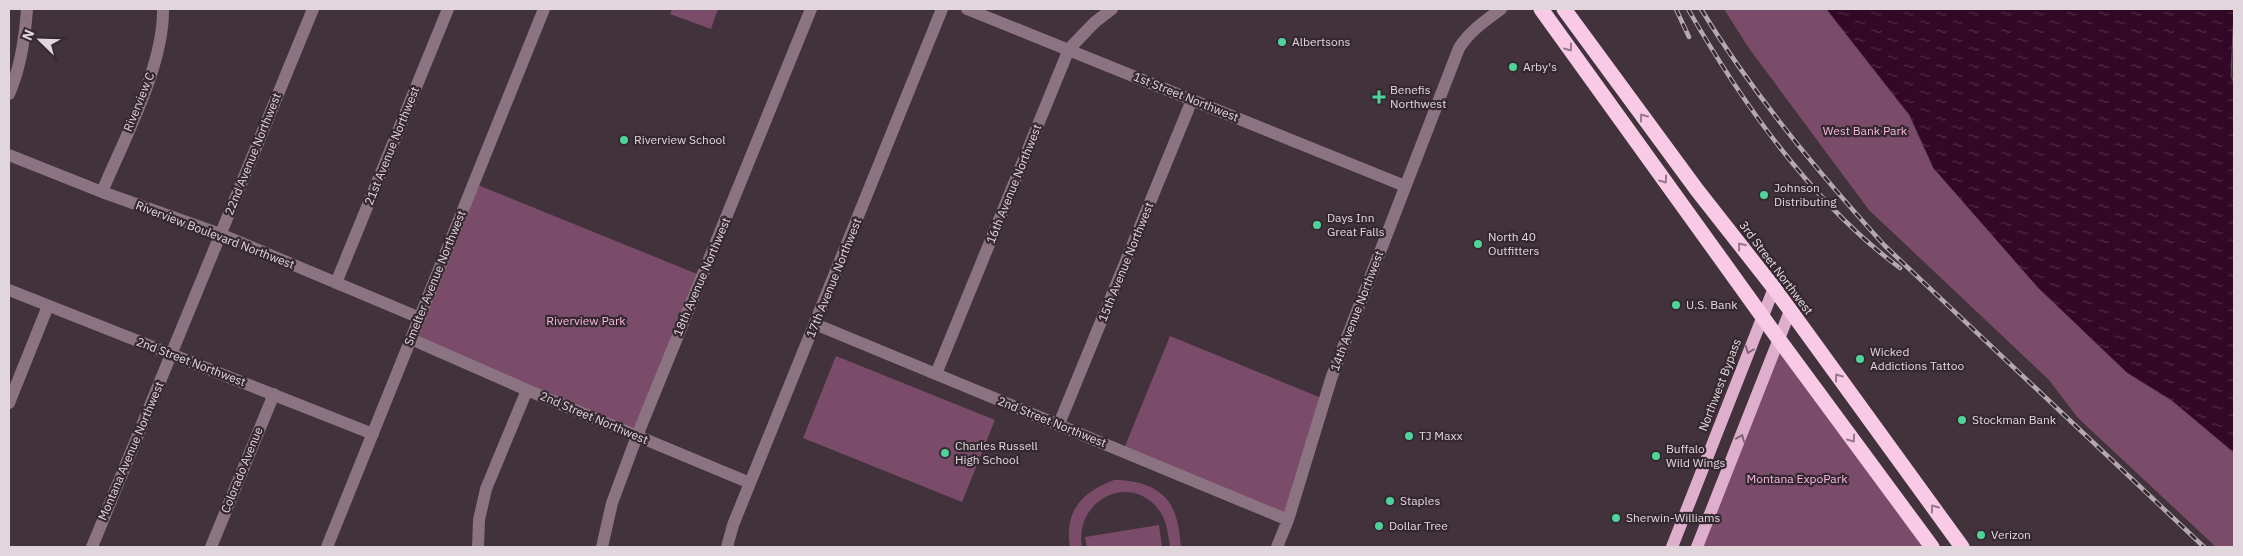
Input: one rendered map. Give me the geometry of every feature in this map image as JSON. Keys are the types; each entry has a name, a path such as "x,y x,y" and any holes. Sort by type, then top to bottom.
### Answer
{"highway":[{"path":"1541,9 1780,341 1932,547"},
{"name":"3rd Street Northwest","path":"1564,9 1697,190 1774,288 1962,547"}],"main road":[{"name":"Northwest Bypass","path":"1672,547 1774,288"},
{"path":"1697,547 1780,341 1790,311"}],"street":[{"path":"9,94 24,41 28,9"},
{"name":"Riverview C","path":"102,192 151,75 160,44 163,9"},
{"name":"22nd Avenue Northwest","path":"171,356 313,9"},
{"name":"21st Avenue Northwest","path":"336,283 448,9"},
{"name":"Smelter Avenue Northwest","path":"327,547 544,9"},
{"name":"18th Avenue Northwest","path":"602,547 612,503 637,436 811,9"},
{"name":"17th Avenue Northwest","path":"727,547 733,525 942,9"},
{"name":"1st Street Northwest","path":"967,9 1405,186"},
{"name":"16th Avenue Northwest","path":"936,374 1069,49 1095,22 1112,9"},
{"name":"14th Avenue Northwest","path":"1277,547 1288,520 1332,376 1459,48 1478,26 1501,9"},
{"name":"15th Avenue Northwest","path":"1059,424 1192,100"},
{"name":"Riverview Boulevard Northwest","path":"9,155 102,192 220,234 420,318"},
{"name":"2nd Street Northwest","path":"9,290 171,356 274,394 373,434"},
{"path":"9,403 48,306"},
{"name":"2nd Street Northwest","path":"815,324 1288,520"},
{"name":"2nd Street Northwest","path":"411,339 527,390 750,483"},
{"name":"Montana Avenue Northwest","path":"92,547 171,356"},
{"path":"478,547 479,520 486,489 527,390"},
{"name":"Colorado Avenue","path":"211,547 274,394"}],"green space":[{"path":"672,9 718,9 711,29 670,14"},
{"name":"West Bank Park","path":"1724,9 1826,9 1909,115 1933,168 2127,373 2172,401 2234,453 2234,547 2216,547 2078,418 2049,380 1869,210 1748,47"},
{"name":"Riverview Park","path":"473,183 702,276 637,436 411,339"},
{"path":"1170,336 1324,399 1288,520 1123,451"},
{"name":"Montana ExpoPark","path":"1780,341 1932,547 1697,547"},
{"path":"836,356 995,420 962,502 803,438"},
{"path":"1114,480 1143,484 1167,499 1176,517 1181,547 1170,547 1167,528 1162,514 1147,499 1133,493 1119,492 1106,497 1095,505 1086,516 1082,531 1082,547 1070,547 1070,523 1078,504 1093,490"},
{"path":"1159,525 1162,547 1087,547 1085,537"}],"water":[{"path":"1826,9 2234,9 2231,76 2234,83 2234,453 2172,401 2127,373 2038,288 1933,168 1909,115"}],"railway":[{"path":"1676,9 1689,37"},
{"path":"1688,9 1756,115 1808,182 1868,242 1900,268"},
{"path":"1701,9 1721,41 1787,132 1885,246 2204,547"}],"place":[{"name":"Albertsons","path":"1282,42"},
{"name":"Arby's","path":"1513,67"},
{"name":"Benefis Northwest","path":"1379,97"},
{"name":"Riverview School","path":"624,140"},
{"name":"Johnson Distributing","path":"1764,195"},
{"name":"Days Inn Great Falls","path":"1317,225"},
{"name":"North 40 Outfitters","path":"1478,244"},
{"name":"U.S. Bank","path":"1676,305"},
{"name":"Wicked Addictions Tattoo","path":"1860,359"},
{"name":"Stockman Bank","path":"1962,420"},
{"name":"TJ Maxx","path":"1409,436"},
{"name":"Charles Russell High School","path":"945,453"},
{"name":"Buffalo Wild Wings","path":"1656,456"},
{"name":"Staples","path":"1390,501"},
{"name":"Sherwin-Williams","path":"1616,518"},
{"name":"Dollar Tree","path":"1379,526"},
{"name":"Verizon","path":"1981,535"}]}
